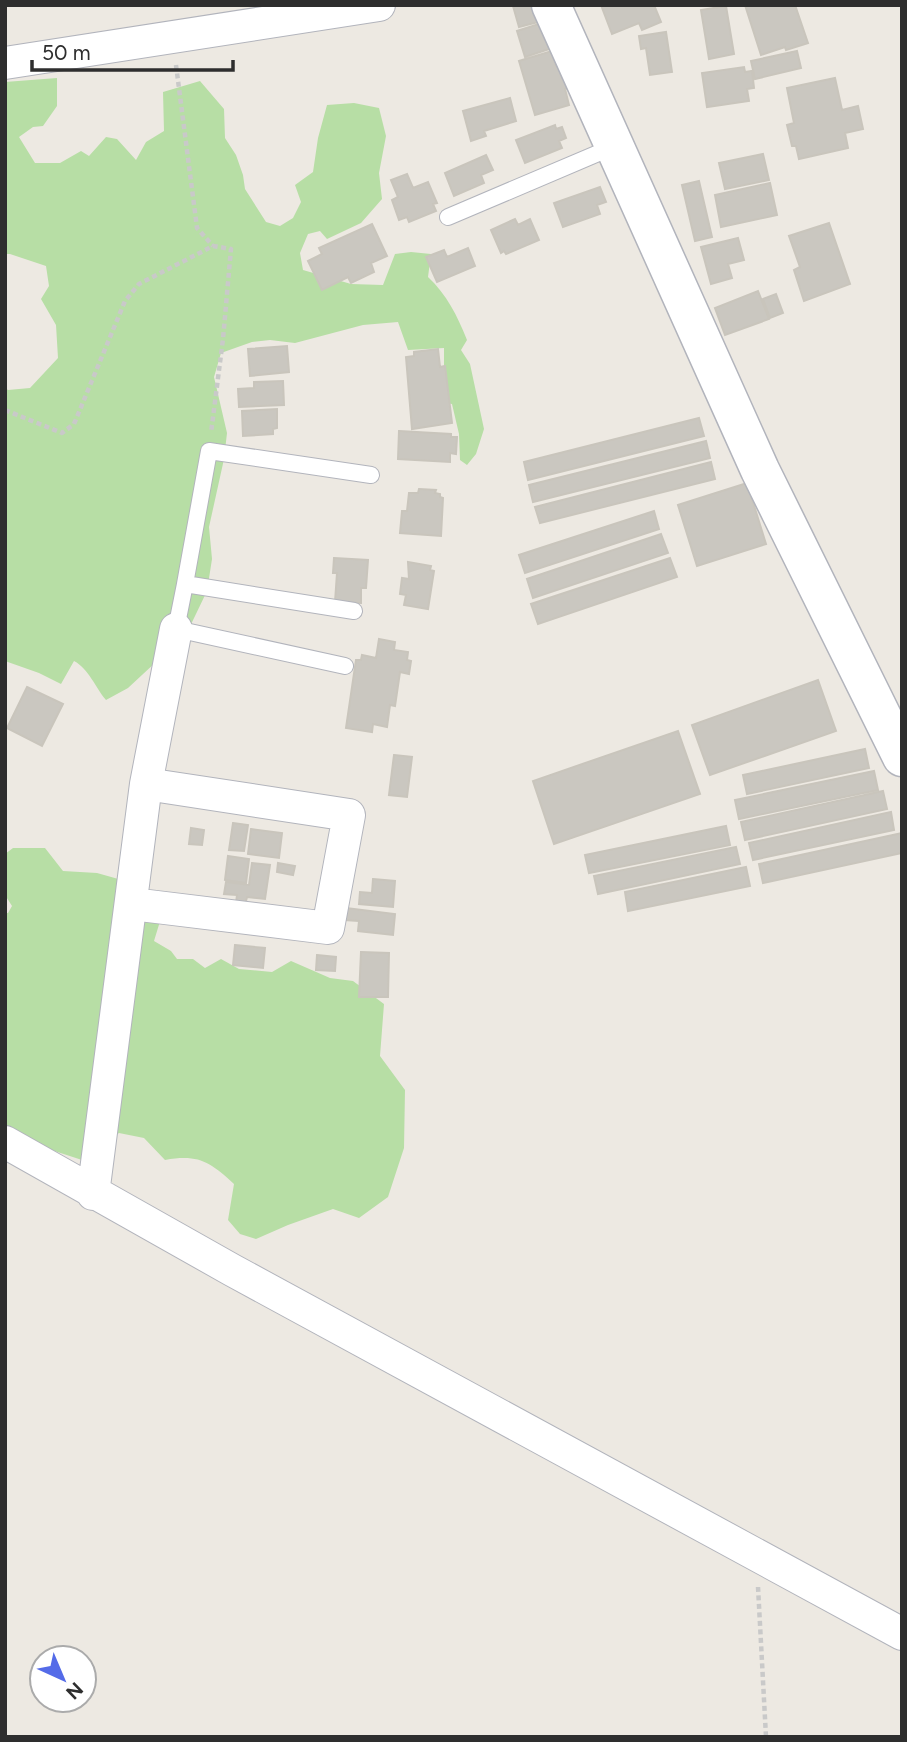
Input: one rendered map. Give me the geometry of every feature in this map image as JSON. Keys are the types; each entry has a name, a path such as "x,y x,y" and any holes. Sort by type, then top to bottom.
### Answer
{"street":[{"path":"5,63 379,5"},
{"path":"551,5 760,470 902,757"},
{"path":"93,1194 146,784 176,629"},
{"path":"132,904 328,928 349,815 146,784"},
{"path":"5,1142 93,1194 902,1634"}],"lane":[{"path":"448,218 615,146"},
{"path":"345,666 176,629 209,451 371,475"},
{"path":"185,584 354,611"}],"path":[{"path":"173,37 197,228 212,246"},
{"path":"5,410 61,433 74,424 125,301 139,284 212,246 231,249 209,451"},
{"path":"757,1555 766,1737"}],"green space":[{"path":"57,78 57,106 43,126 33,127 19,137 35,163 60,163 81,151 89,156 106,137 117,139 136,160 146,142 164,131 163,92 200,81 224,109 225,138 236,155 245,189 266,222 280,226 293,218 301,202 295,185 313,172 327,105 354,103 379,108 386,136 379,173 382,199 361,223 327,239 320,231 308,234 300,253 303,270 351,284 383,285 395,254 431,254 428,277 451,306 467,340 461,350 470,364 484,429 476,454 467,465 460,460 459,434 452,404 440,402 437,388 444,365 444,348 408,350 398,322 363,325 295,343 270,340 252,342 221,353 214,377 227,433 209,527 212,559 207,591 183,641 128,688 106,700 88,673 74,661 61,684 5,661 5,388 30,388 58,358 56,325 41,299 49,286 46,266 5,254 5,82"},
{"path":"13,848 45,848 63,871 97,873 129,882 161,918 154,941 171,951 177,959 193,959 205,968 221,959 239,969 272,972 291,961 330,978 353,981 384,1004 380,1056 405,1090 404,1148 388,1197 359,1218 333,1209 256,1239 240,1234 228,1220 234,1184 211,1165 187,1158 165,1160 144,1138 119,1133 82,1160 33,1144 5,1127 5,913 8,913 12,906 5,895 5,854"}],"building":[{"path":"533,5 538,22 519,27 513,6"},
{"path":"601,5 654,5 661,22 642,30 639,23 612,34"},
{"path":"745,5 795,5 808,43 761,55"},
{"path":"726,6 734,54 709,59 701,10"},
{"path":"542,23 549,49 525,57 517,31"},
{"path":"666,32 672,72 650,75 646,48 641,49 639,36"},
{"path":"552,51 556,66 561,65 568,88 565,89 569,105 535,115 519,61"},
{"path":"797,51 801,68 755,79 751,61"},
{"path":"744,67 745,72 752,71 754,88 747,89 749,101 707,107 702,73"},
{"path":"835,78 842,110 858,106 863,129 845,133 848,148 799,159 796,146 792,146 787,125 794,123 787,88"},
{"path":"510,98 516,121 484,131 486,136 471,141 463,111"},
{"path":"555,125 556,129 562,127 566,138 559,141 562,148 525,163 516,140"},
{"path":"763,154 769,180 725,189 719,163"},
{"path":"486,155 493,170 481,175 484,183 454,196 445,173"},
{"path":"407,174 413,188 428,182 437,203 433,204 436,211 409,222 407,217 399,220 392,200 398,197 391,180"},
{"path":"699,181 712,237 695,241 682,185"},
{"path":"770,183 777,215 721,227 715,195"},
{"path":"600,187 606,202 597,205 600,214 563,227 554,203"},
{"path":"515,219 518,225 530,219 539,240 506,254 504,251 501,253 491,230"},
{"path":"829,223 850,284 804,301 794,270 800,267 789,236"},
{"path":"372,224 387,256 371,263 374,272 351,283 348,277 322,290 308,261 322,254 319,248"},
{"path":"738,238 744,260 728,264 732,278 711,284 701,247"},
{"path":"468,248 475,266 437,282 426,257 444,250 447,257"},
{"path":"758,291 769,319 725,335 715,308"},
{"path":"776,294 783,313 770,318 763,299"},
{"path":"287,346 289,372 250,376 248,349"},
{"path":"438,349 440,367 445,366 452,423 412,429 406,357 414,356 414,352"},
{"path":"283,381 284,405 239,407 238,389 254,388 254,382"},
{"path":"277,409 277,428 273,429 273,434 243,436 242,411"},
{"path":"699,418 704,436 528,480 524,462"},
{"path":"399,431 451,434 451,437 457,437 456,454 450,453 450,462 398,459"},
{"path":"706,441 710,458 533,502 529,485"},
{"path":"711,462 715,479 540,523 535,507"},
{"path":"747,483 766,544 697,566 678,505"},
{"path":"419,489 436,490 435,493 443,498 441,536 400,533 402,511 407,511 409,493 418,493"},
{"path":"654,511 659,529 525,573 519,555"},
{"path":"661,534 668,553 533,598 527,579"},
{"path":"334,558 368,560 366,588 361,588 361,603 335,602 337,573 333,573"},
{"path":"670,558 677,577 538,624 531,604"},
{"path":"408,562 431,566 430,570 434,571 428,609 404,605 406,595 400,594 402,578 409,579"},
{"path":"379,639 395,642 394,650 408,652 407,660 411,661 409,674 400,672 395,706 390,705 387,727 373,724 372,732 346,728 356,660 361,660 362,655 376,658"},
{"path":"818,680 836,731 710,775 692,725"},
{"path":"27,687 63,704 42,746 7,728"},
{"path":"678,731 700,794 554,844 533,781"},
{"path":"865,749 869,768 747,794 743,775"},
{"path":"394,755 412,757 407,797 389,795"},
{"path":"874,771 878,790 739,819 735,800"},
{"path":"883,791 887,809 745,840 741,822"},
{"path":"891,812 894,830 753,860 749,843"},
{"path":"233,823 248,825 244,851 229,850"},
{"path":"726,826 730,845 589,873 585,855"},
{"path":"191,828 204,830 202,845 189,844"},
{"path":"251,829 282,833 279,858 248,854"},
{"path":"902,833 902,853 763,883 759,864"},
{"path":"736,847 740,864 598,894 594,876"},
{"path":"228,856 249,859 246,883 225,880"},
{"path":"252,863 270,865 265,899 247,897 245,905 236,903 237,895 224,894 226,882 249,885"},
{"path":"278,863 295,866 293,875 277,872"},
{"path":"746,867 750,886 628,911 625,892"},
{"path":"373,879 395,881 393,907 359,904 360,892 372,893"},
{"path":"346,908 395,914 393,935 358,931 359,921 345,920"},
{"path":"235,945 265,948 263,968 233,965"},
{"path":"361,952 389,953 388,997 359,997"},
{"path":"317,955 336,957 335,971 316,970"}]}
